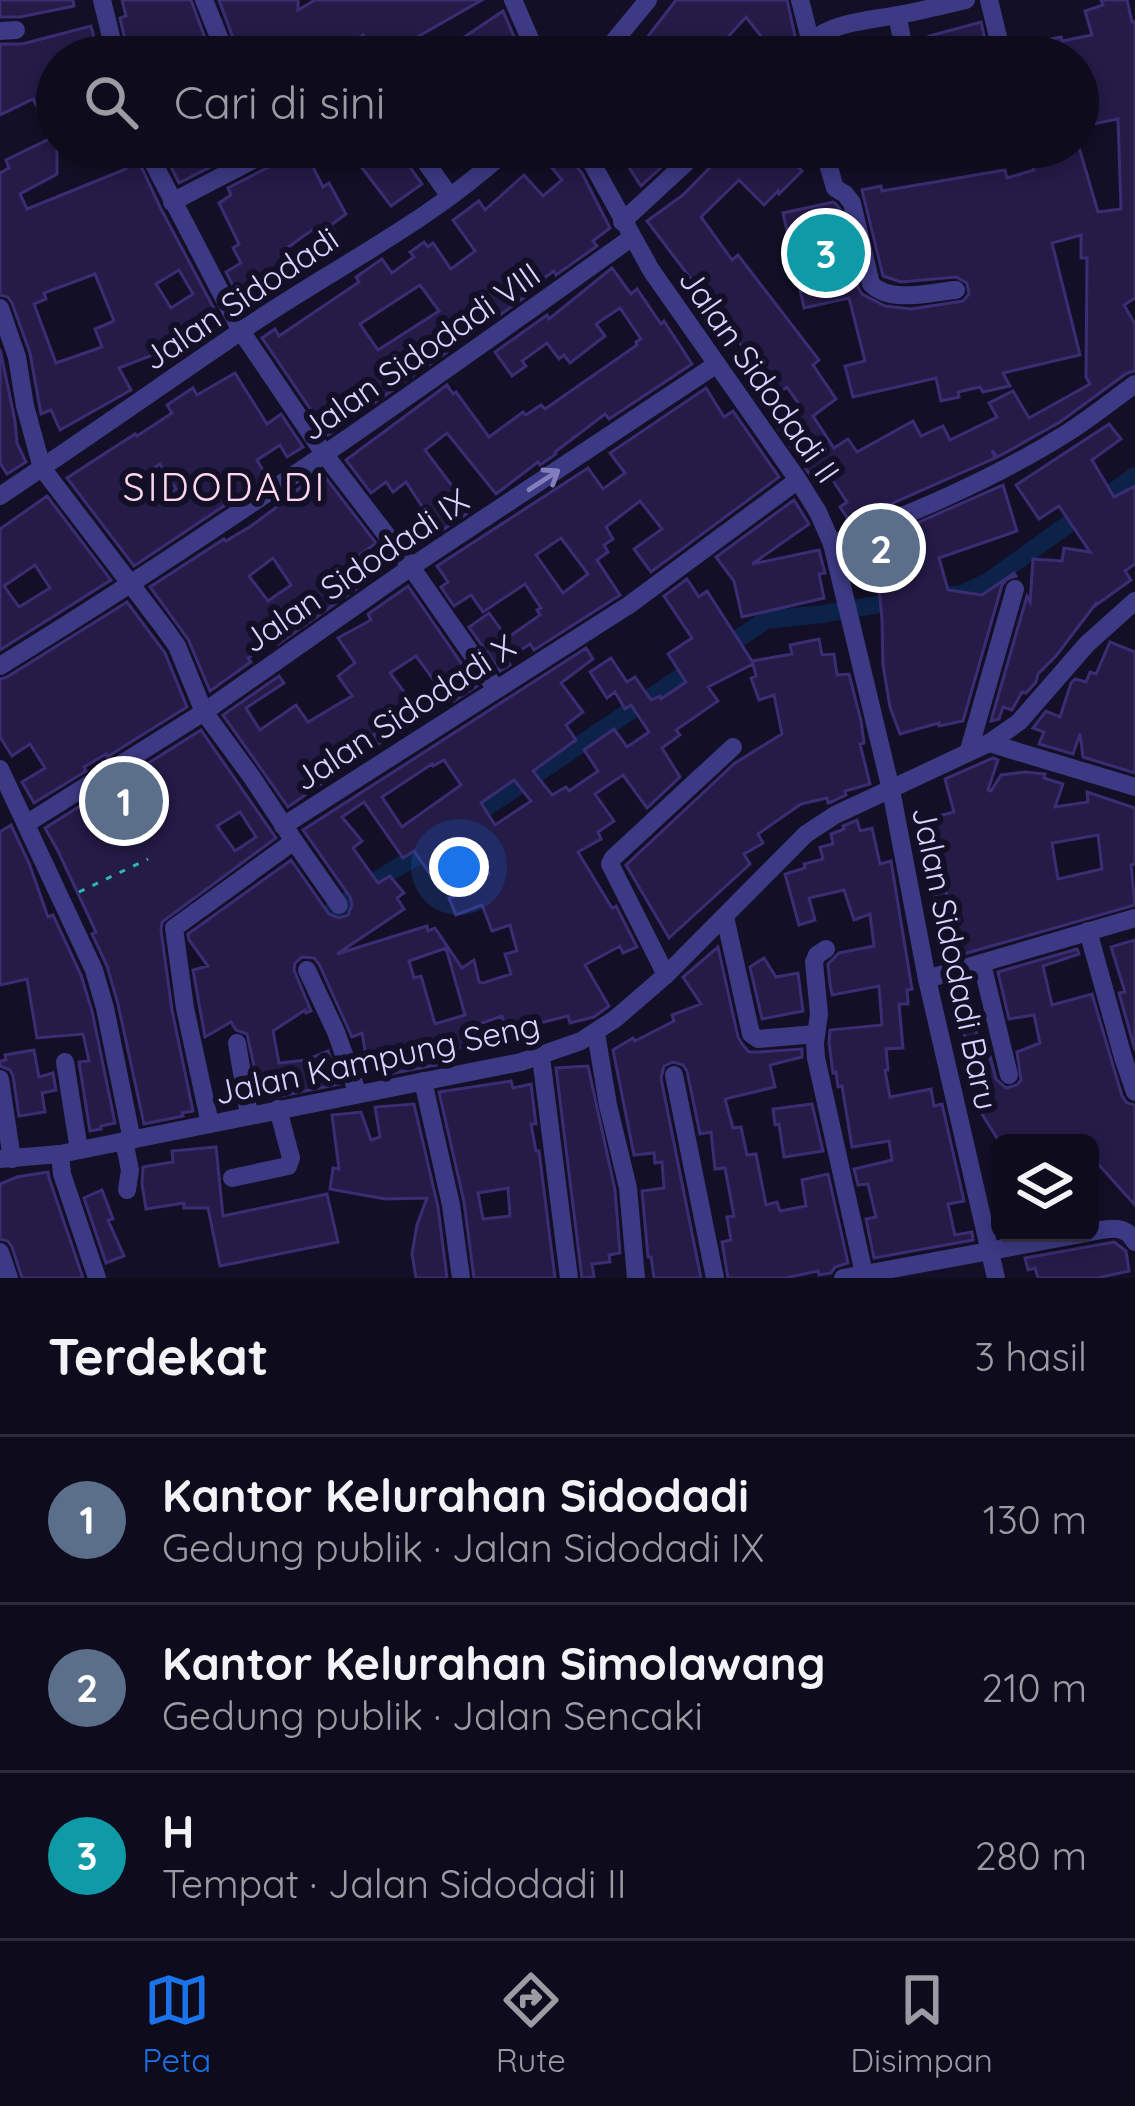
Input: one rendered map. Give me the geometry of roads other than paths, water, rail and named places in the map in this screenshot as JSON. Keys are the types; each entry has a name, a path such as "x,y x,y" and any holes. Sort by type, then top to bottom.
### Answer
{"street":[{"path":"102,0 111,36"},
{"path":"203,0 218,36"},
{"path":"513,0 529,36"},
{"path":"618,36 648,0"},
{"path":"800,0 809,36"},
{"path":"818,36 859,20 966,0"},
{"path":"989,0 998,36"},
{"path":"897,16 901,36"},
{"path":"155,168 241,331 496,689"},
{"path":"172,202 235,168"},
{"path":"429,168 448,195"},
{"name":"Jalan Sidodadi","path":"0,496 483,168"},
{"name":"Jalan Sidodadi II","path":"594,168 627,230 818,512 847,598 891,790"},
{"name":"Jalan Sidodadi VIII","path":"0,666 326,455 627,230 684,168"},
{"path":"829,168 835,188 852,203 871,284 880,294 956,290"},
{"path":"0,308 17,357 42,468 177,646 204,712 339,905"},
{"name":"Jalan Sidodadi IX","path":"26,824 204,712 411,567 717,364"},
{"path":"832,544 954,495 1069,432 1135,384"},
{"name":"Jalan Sidodadi X","path":"210,1124 185,1008 174,928 288,833 496,689 629,605 798,480"},
{"path":"969,750 1015,589"},
{"path":"989,743 1019,722 1087,644 1135,602"},
{"path":"989,743 1135,787"},
{"name":"Jalan Kampung Seng","path":"6,1159 69,1152 542,1057 596,1033 666,975 806,834 835,815 989,743"},
{"path":"666,975 610,864 733,747"},
{"path":"0,769 94,970 128,1140 127,1190"},
{"name":"Jalan Sidodadi Baru","path":"891,790 927,979 996,1278"},
{"path":"725,916 751,1034 758,1039 816,1034"},
{"path":"927,979 1135,918"},
{"path":"1088,931 1135,1092"},
{"path":"826,949 814,962 819,1014 816,1058 865,1276"},
{"path":"982,964 1009,1075"},
{"path":"307,970 358,1094"},
{"path":"596,1033 628,1188 636,1278"},
{"path":"237,1043 249,1114"},
{"path":"542,1057 569,1278"},
{"path":"64,1062 69,1152 62,1174 98,1278"},
{"path":"674,1076 715,1278"},
{"path":"0,1079 6,1159"},
{"path":"423,1081 452,1204 461,1278"},
{"path":"232,1178 291,1163 278,1109"},
{"path":"1099,1232 1121,1229 1135,1242"},
{"path":"843,1278 1038,1242"},
{"path":"0,1252 8,1278"}],"waterway":[{"path":"943,596 962,594 989,581 1135,476"},
{"path":"466,821 766,620 903,600"},
{"path":"327,915 435,846"}],"place":[{"name":"H","path":"826,253"},
{"name":"Kantor Kelurahan Simolawang","path":"881,548"},
{"name":"Kantor Kelurahan Sidodadi","path":"124,801"}],"district":[{"name":"SIDODADI","path":"225,486"}]}
